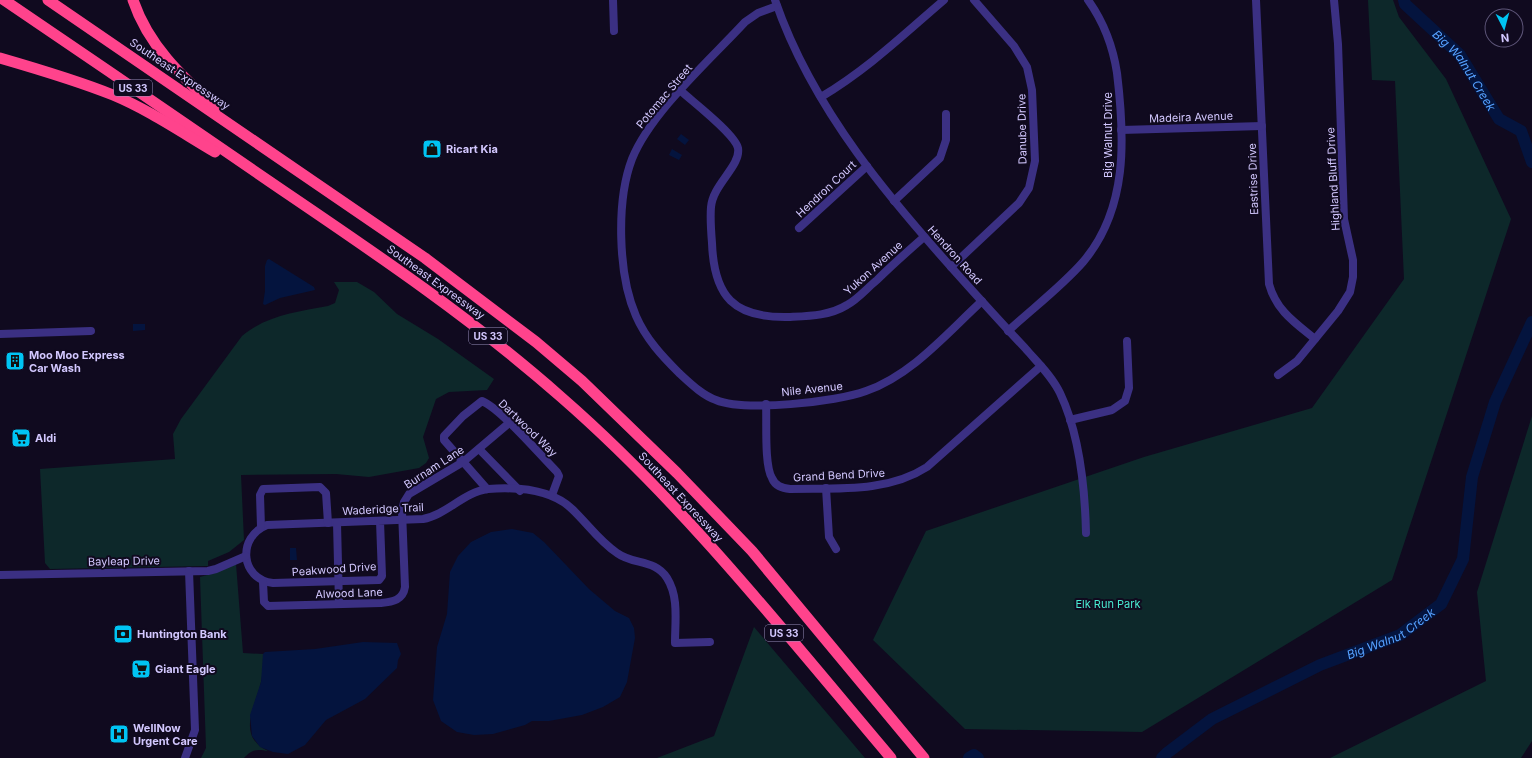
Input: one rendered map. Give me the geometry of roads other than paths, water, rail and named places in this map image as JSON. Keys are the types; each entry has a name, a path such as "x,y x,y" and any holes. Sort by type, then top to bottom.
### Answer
{"highway":[{"name":"Southeast Expressway","path":"4,0 459,313 514,356 587,420 634,465 690,524 892,758"},
{"name":"Southeast Expressway","path":"48,0 468,289 536,342 582,381 677,473 752,551 924,758"},
{"path":"133,0 140,18 163,56 179,74 246,135"},
{"path":"0,58 80,82 114,96 159,118 231,161 261,176"}],"street":[{"path":"613,0 614,31"},
{"path":"822,97 865,69 944,0"},
{"name":"Danube Drive","path":"951,267 1019,203 1029,188 1035,161 1032,90 1027,67 1014,46 974,0"},
{"name":"Big Walnut Drive","path":"1008,331 1073,272 1096,245 1111,215 1117,192 1121,168 1119,86 1115,60 1100,19 1088,0"},
{"name":"Eastrise Drive","path":"1256,0 1269,284 1274,299 1283,313 1315,339"},
{"name":"Highland Bluff Drive","path":"1278,375 1297,361 1346,299 1350,292 1354,271 1344,219 1338,50 1334,0"},
{"name":"Hendron Road","path":"776,3 806,72 867,166 924,237 1041,366 1060,392 1070,420 1084,487 1086,533"},
{"name":"Potomac Street","path":"671,366 648,338 636,316 630,299 623,262 622,216 626,180 638,146 654,121 745,22 776,3"},
{"name":"Yukon Avenue","path":"681,91 731,136 738,149 737,160 720,184 711,207 714,269 723,291 742,309 766,317 808,316 829,313 852,302 924,237"},
{"path":"894,201 940,158 946,140 946,114"},
{"name":"Madeira Avenue","path":"1121,130 1262,126"},
{"name":"Hendron Court","path":"799,228 867,166"},
{"name":"Nile Avenue","path":"671,366 690,383 715,400 742,405 840,399 867,391 887,382 918,360 982,301"},
{"path":"0,334 91,331"},
{"path":"1070,420 1112,410 1125,401 1129,388 1127,341"},
{"name":"Grand Bend Drive","path":"766,404 768,466 774,482 785,489 887,485 903,480 920,472 943,455 1041,366"},
{"name":"Dartwood Way","path":"487,490 446,444 444,436 477,403 482,401 509,423 557,472 559,476 552,495"},
{"name":"Burnam Lane","path":"402,520 404,502 409,494 463,462 509,423"},
{"path":"479,449 520,491"},
{"path":"263,582 247,564 246,556 251,539 261,527 260,495 263,489 320,487 326,493 332,523 339,581 339,604"},
{"path":"826,488 829,537 836,549"},
{"name":"Waderidge Trail","path":"261,527 267,525 427,519 470,496 487,490 539,492 552,495 571,508 618,554 656,567 666,577 675,596 675,643 710,642"},
{"name":"Alwood Lane","path":"263,582 264,602 268,606 391,602 404,594 405,584 402,520"},
{"name":"Peakwood Drive","path":"263,582 289,583 381,578 380,521"},
{"name":"Bayleap Drive","path":"0,576 216,569 246,556"},
{"path":"185,758 195,730 189,571"}],"water":[{"path":"681,134 689,140 685,145 677,139"},
{"path":"672,149 682,155 679,160 669,155"},
{"path":"269,259 314,287 315,290 280,298 265,305 263,304 265,291 265,266 267,260"},
{"path":"133,324 145,324 145,330 133,331"},
{"path":"512,529 533,533 544,542 589,589 615,611 629,618 634,628 635,638 627,682 620,697 603,707 582,715 549,721 532,721 525,725 493,734 474,735 457,732 441,721 433,700 437,647 447,614 450,572 458,556 471,542 491,532"},
{"path":"290,548 296,548 297,560 290,560"},
{"path":"363,642 397,643 401,654 398,660 397,668 365,699 326,720 305,745 288,754 273,752 260,747 252,736 250,715 261,682 263,654 265,652 315,649"}],"waterway":[{"name":"Big Walnut Creek","path":"1404,0 1405,4 1460,55 1499,119 1521,131 1532,162"},
{"name":"Big Walnut Creek","path":"1162,758 1212,719 1320,665 1400,635 1441,604 1463,559 1472,477 1495,402 1532,322"},
{"name":"Big Walnut Creek","path":"969,758 974,755 978,758"}],"place":[{"name":"Ricart Kia","path":"432,149"},
{"name":"Moo Moo Express Car Wash","path":"15,361"},
{"name":"Aldi","path":"21,438"},
{"name":"Huntington Bank","path":"123,634"},
{"name":"Giant Eagle","path":"141,669"},
{"name":"WellNow Urgent Care","path":"119,734"}],"park label":[{"name":"Elk Run Park","path":"1108,604"}]}
